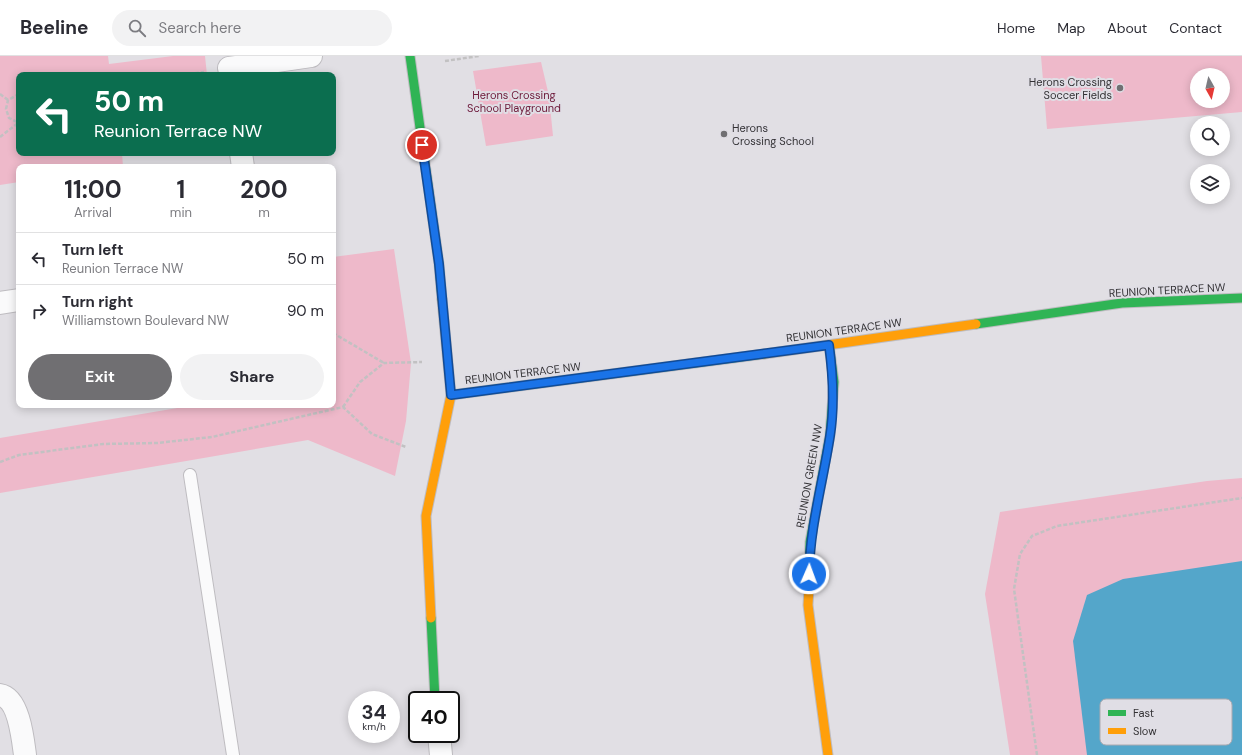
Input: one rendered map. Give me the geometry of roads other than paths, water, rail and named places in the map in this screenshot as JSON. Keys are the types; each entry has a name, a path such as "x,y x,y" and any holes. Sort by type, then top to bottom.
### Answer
{"street":[{"path":"229,66 311,56"},
{"path":"410,56 439,264 451,395 426,516 435,691"},
{"name":"REUNION TERRACE NW","path":"451,395 829,345 1122,303 1242,298"},
{"path":"0,303 16,300"},
{"name":"REUNION GREEN NW","path":"828,755 808,605 810,542 830,435 834,382 829,345"},
{"path":"0,695 3,695 17,710 25,755"},
{"path":"440,743 441,755"}],"lane":[{"path":"190,475 233,755"}],"water":[{"path":"1242,561 1242,755 1087,755 1073,641 1087,595 1123,579"}],"place":[{"name":"Herons Crossing Soccer Fields","path":"1120,88"},
{"name":"Herons Crossing School","path":"724,134"}],"park label":[{"name":"Herons Crossing School Playground","path":"514,101"}]}
